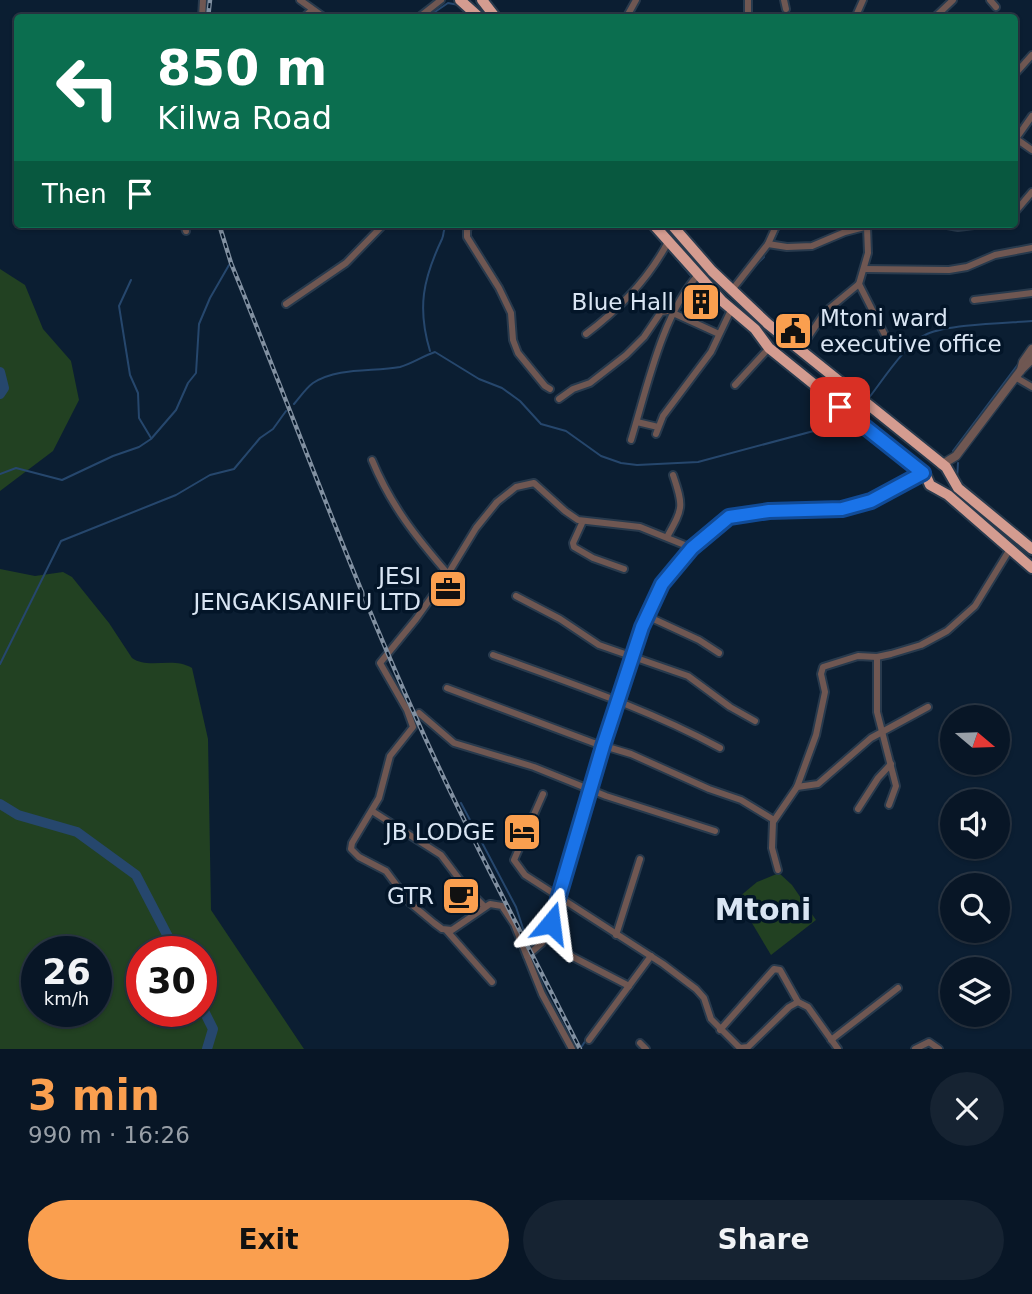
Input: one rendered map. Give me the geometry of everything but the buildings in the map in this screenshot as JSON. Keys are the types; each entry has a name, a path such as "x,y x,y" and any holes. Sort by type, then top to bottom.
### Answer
{"highway":[{"path":"460,0 476,14"},
{"path":"482,0 493,14"},
{"path":"656,228 731,310 755,329 769,348 1032,568"},
{"path":"679,228 732,290 768,324 949,471 958,488 1032,549"},
{"path":"926,480 930,467 941,465"},
{"path":"926,480 945,486 950,477"}],"street":[{"path":"300,0 318,14"},
{"path":"423,14 441,0"},
{"path":"784,0 786,9"},
{"path":"938,14 953,0"},
{"path":"990,0 996,7"},
{"path":"308,14 312,10"},
{"path":"1018,71 1032,55"},
{"path":"1018,135 1032,116"},
{"path":"1018,208 1032,192"},
{"path":"286,304 346,263 380,228"},
{"path":"468,228 467,237 499,288 511,313 513,340 518,353 550,389"},
{"path":"732,290 768,244 775,228"},
{"path":"768,244 787,247 812,246 845,232 863,228"},
{"path":"800,348 825,312 859,284 867,253 867,228"},
{"path":"586,334 605,320 628,296 668,242"},
{"path":"864,269 949,270 1032,248"},
{"path":"631,440 673,312 685,290 698,275"},
{"path":"859,284 891,347"},
{"path":"974,300 1032,293"},
{"path":"637,422 657,431 663,416 706,359 731,310"},
{"path":"559,399 573,389 590,383 639,342 661,312 673,312 719,334"},
{"path":"735,384 769,348"},
{"path":"1018,374 1032,349"},
{"path":"950,477 956,456 1032,359"},
{"path":"1018,374 1032,387"},
{"path":"941,465 956,456"},
{"path":"373,460 386,492 411,531 449,574"},
{"path":"667,537 681,512 681,498 673,475"},
{"path":"527,956 537,949 545,937 646,616 662,584 692,548 721,522 737,514 842,509 926,480"},
{"path":"492,982 447,931 410,903 386,871 352,851 351,845 379,798 390,756 413,727 407,710 380,663 403,637 449,574 476,528 497,502 516,487 534,483 565,511 583,521 632,526 692,548"},
{"path":"583,521 573,543 574,547 593,558 624,569"},
{"path":"778,870 772,848 774,820 797,787 810,756 825,690 821,674 823,667 858,656 877,657 921,645 956,624 975,606 1010,548"},
{"path":"516,596 599,645 688,676 755,721"},
{"path":"646,616 699,640 719,653"},
{"path":"494,656 618,701 696,734 720,748"},
{"path":"877,657 877,712 896,786 889,805"},
{"path":"447,688 631,754 709,789 741,800 774,820"},
{"path":"797,787 818,784 855,750 883,730 928,707"},
{"path":"419,713 454,743 534,767 715,831"},
{"path":"858,809 878,778 891,764"},
{"path":"543,794 514,861 530,879 559,895 578,911 651,956 696,989 704,998 710,1019 737,1048 748,1047 789,1006 798,1002"},
{"path":"372,811 440,855 484,906"},
{"path":"616,935 640,859"},
{"path":"447,931 484,906 495,903 502,906 542,994 572,1049"},
{"path":"545,937 573,957 629,986"},
{"path":"589,1040 651,956"},
{"path":"720,1030 774,969 780,970 798,1002 808,1007 838,1049"},
{"path":"831,1040 898,988"},
{"path":"640,1042 646,1049"},
{"path":"915,1049 925,1042 939,1049"}],"green space":[{"path":"0,269 25,285 43,329 71,361 79,400 53,451 0,491"},
{"path":"0,569 35,576 63,572 72,577 109,623 132,658 146,663 177,663 192,668 208,739 211,910 304,1049 0,1049"},
{"path":"779,873 792,885 816,920 771,955 739,897 757,882"}],"waterway":[{"path":"432,14 448,3 459,5"},
{"path":"430,351 424,321 424,294 430,267 445,228"},
{"path":"773,242 779,228"},
{"path":"668,249 692,277"},
{"path":"750,271 764,257"},
{"path":"0,474 16,468 62,480 139,447 151,439 176,410 188,383 196,373 199,324 229,265"},
{"path":"131,280 119,306 130,375 138,393 139,418 151,438"},
{"path":"696,281 704,289"},
{"path":"868,399 911,345 927,334 963,326 1032,321"},
{"path":"294,404 310,385 333,374 400,367 435,352 479,379 502,388 520,401 541,424 566,431 601,456 621,463 637,465 698,462 836,425 847,418"},
{"path":"953,451 1019,363"},
{"path":"0,372 4,388 0,394"},
{"path":"0,664 61,541 176,495 210,475 234,469 260,438 273,429 286,411"},
{"path":"957,479 958,463"},
{"path":"686,559 698,547"},
{"path":"641,621 657,588"},
{"path":"637,654 650,620"},
{"path":"634,641 638,629"},
{"path":"622,700 634,661"},
{"path":"618,691 627,663"},
{"path":"601,741 614,703"},
{"path":"608,743 619,707"},
{"path":"588,785 598,750"},
{"path":"594,788 606,750"},
{"path":"563,871 586,793"},
{"path":"582,828 592,794"},
{"path":"461,803 516,907 530,950"},
{"path":"0,804 18,815 77,832 136,875 168,936"},
{"path":"533,960 579,1049"},
{"path":"207,1049 212,1027"},
{"path":"580,1049 590,1034"}],"railway":[{"path":"208,14 210,0"},
{"path":"220,228 231,263 342,544 413,711 453,797 580,1049"}],"place":[{"name":"Blue Hall","path":"701,302"},
{"name":"Mtoni ward executive office","path":"793,331"},
{"name":"JESI JENGAKISANIFU LTD","path":"448,589"},
{"name":"JB LODGE","path":"522,832"},
{"name":"GTR","path":"461,896"}],"district":[{"name":"Mtoni","path":"763,909"}],"route":[{"path":"551,923 603,746 642,627 662,584 692,548 729,517 769,511 842,509 871,501 923,473 840,407"}]}
